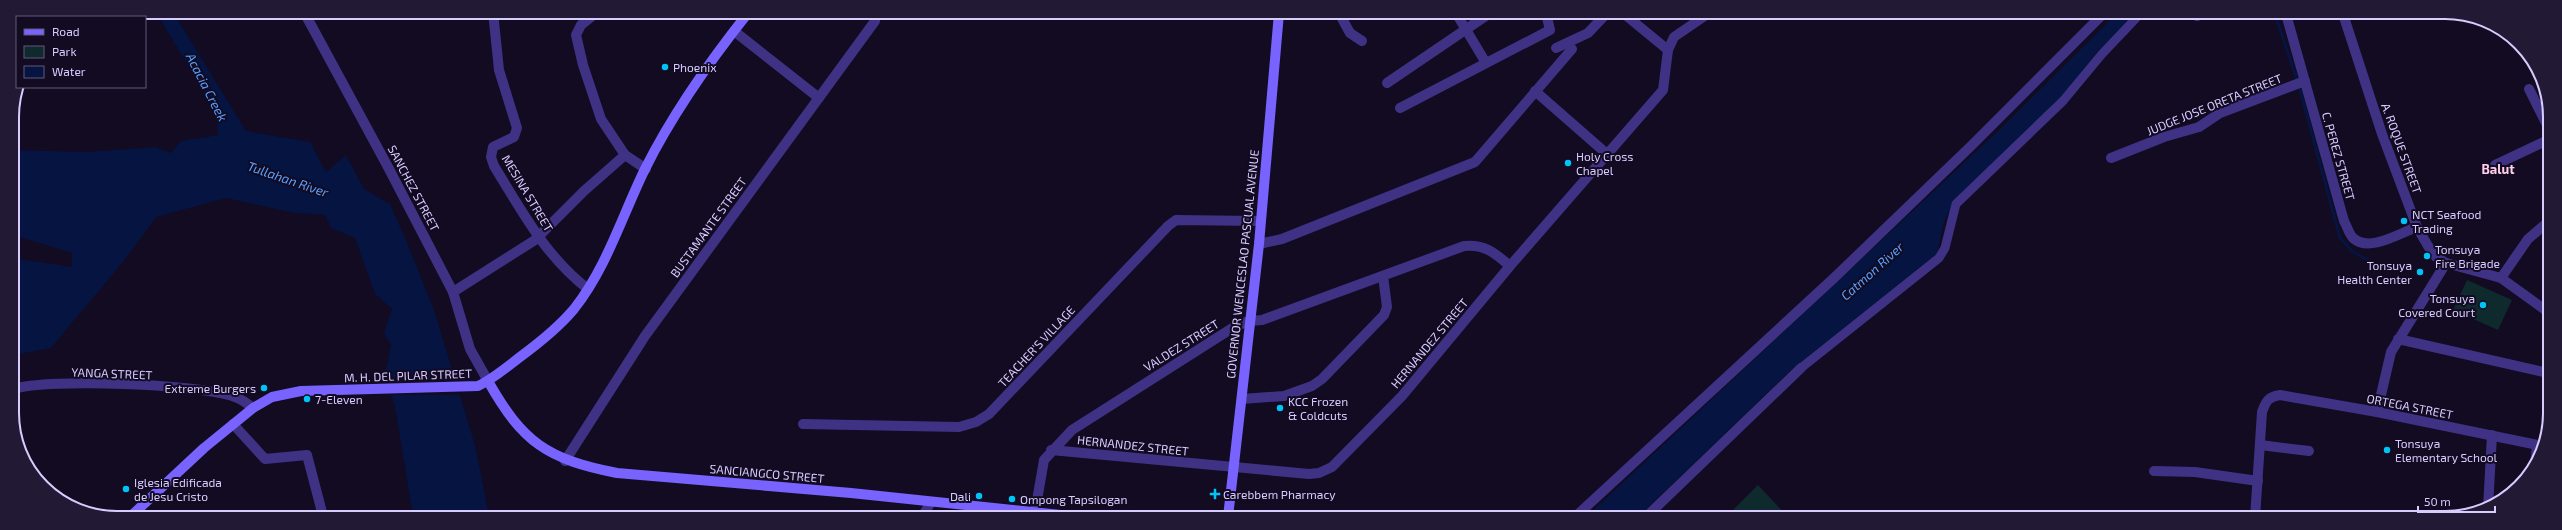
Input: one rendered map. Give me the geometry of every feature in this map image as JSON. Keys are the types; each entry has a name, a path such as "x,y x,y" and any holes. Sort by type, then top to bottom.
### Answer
{"main road":[{"name":"M. H. DEL PILAR STREET","path":"136,511 171,477 233,424 253,408 272,397 301,391 378,388 460,388 478,386 488,382 558,326 588,289 604,263 646,169 689,91 743,19"},
{"name":"GOVERNOR WENCESLAO PASCUAL AVENUE","path":"1228,511 1232,468 1242,399 1249,321 1259,244 1278,19"},
{"name":"SANCIANGCO STREET","path":"488,382 517,427 530,439 565,461 616,473 1025,511"}],"street":[{"name":"SANCHEZ STREET","path":"308,19 388,167 453,292 470,349 488,382"},
{"name":"MESINA STREET","path":"494,19 499,70 517,128 514,137 493,148 491,157 494,166 538,237 555,260 588,289"},
{"path":"588,19 581,25 576,35 583,66 600,119 625,155 646,169"},
{"name":"BUSTAMANTE STREET","path":"565,461 645,336 875,19"},
{"path":"1342,19 1350,33 1362,41"},
{"path":"1460,19 1486,63"},
{"path":"1387,83 1482,19"},
{"path":"1400,108 1550,30 1547,19"},
{"path":"1556,48 1588,33 1601,19"},
{"path":"1630,19 1668,50"},
{"name":"HERNANDEZ STREET","path":"1051,450 1232,468 1314,474 1332,467 1402,396 1510,266 1663,90 1668,50 1674,37 1700,19"},
{"path":"1582,511 1840,273 1961,156 2098,19"},
{"path":"1652,511 1801,368 1939,258 1945,248 1956,204 2063,101 2102,54 2135,19"},
{"name":"C. PEREZ STREET","path":"2287,19 2344,221 2352,237 2361,243 2370,244 2417,227"},
{"name":"A. ROQUE STREET","path":"2345,19 2382,134 2417,227 2436,257 2446,263 2501,278 2543,308"},
{"path":"734,31 819,98"},
{"path":"1259,244 1282,239 1475,162 1572,49"},
{"name":"JUDGE JOSE ORETA STREET","path":"2111,158 2164,137 2199,126 2220,113 2305,82"},
{"path":"2529,89 2543,117"},
{"path":"1535,91 1607,154"},
{"path":"2495,165 2543,142"},
{"path":"453,292 538,237 625,155"},
{"name":"TEACHER'S VILLAGE","path":"803,424 959,427 976,422 989,414 1168,226 1176,220 1260,221"},
{"path":"2501,278 2528,239 2543,226"},
{"name":"VALDEZ STREET","path":"1035,511 1044,460 1051,450 1072,430 1234,327 1249,321 1262,320 1464,246 1477,244 1486,248 1510,266"},
{"path":"2377,412 2391,352 2446,263"},
{"path":"1242,399 1296,394 1322,379 1384,316 1387,307 1383,276"},
{"path":"2398,339 2543,372"},
{"name":"YANGA STREET","path":"19,389 73,384 185,388 235,396 253,408"},
{"name":"ORTEGA STREET","path":"2260,445 2262,412 2265,402 2271,397 2280,395 2377,412 2538,445"},
{"path":"233,424 265,459 308,456 322,511"},
{"path":"2488,501 2492,435"},
{"path":"2256,511 2260,445 2309,451"},
{"path":"2154,471 2195,472 2258,481"},
{"path":"926,511 931,502"}],"green space":[{"name":"Tonsuya Covered Court","path":"2467,280 2512,300 2498,330 2453,310"},
{"path":"1758,485 1782,511 1735,511 1734,509"}],"water":[{"path":"160,19 177,19 246,131 310,142 326,172 346,155 364,189 390,204 434,310 475,445 488,511 412,511 395,407 385,375 391,345 384,333 392,309 375,294 355,238 331,228 325,215 294,213 226,198 156,217 123,262 51,348 19,354 19,259 72,267 72,253 19,237 19,150 87,152 156,147 171,153 181,141 218,135 216,113"},
{"name":"Catmon River","path":"2111,19 2131,19 2097,52 2060,100 1956,198 1944,221 1937,254 1790,371 1644,511 1592,511 2001,128"}],"pier":[{"path":"384,380 456,380 460,395 389,395"}],"waterway":[{"path":"2277,19 2297,80"},
{"path":"2300,90 2340,238 2352,251 2383,269"}],"place":[{"name":"Phoenix","path":"665,67"},
{"name":"Holy Cross Chapel","path":"1568,163"},
{"name":"NCT Seafood Trading","path":"2404,221"},
{"name":"Tonsuya Fire Brigade","path":"2427,256"},
{"name":"Tonsuya Health Center","path":"2420,272"},
{"name":"Tonsuya Covered Court","path":"2483,305"},
{"name":"Extreme Burgers","path":"264,388"},
{"name":"7-Eleven","path":"307,399"},
{"name":"KCC Frozen & Coldcuts","path":"1280,408"},
{"name":"Tonsuya Elementary School","path":"2387,450"},
{"name":"Iglesia Edificada de Jesu Cristo","path":"126,489"},
{"name":"Carebbem Pharmacy","path":"1215,494"},
{"name":"Dali","path":"979,496"},
{"name":"Ompong Tapsilogan","path":"1012,499"}],"district":[{"name":"Balut","path":"2498,169"}],"water label":[{"name":"Acacia Creek","path":"207,87"},
{"name":"Tullahan River","path":"288,179"}]}
